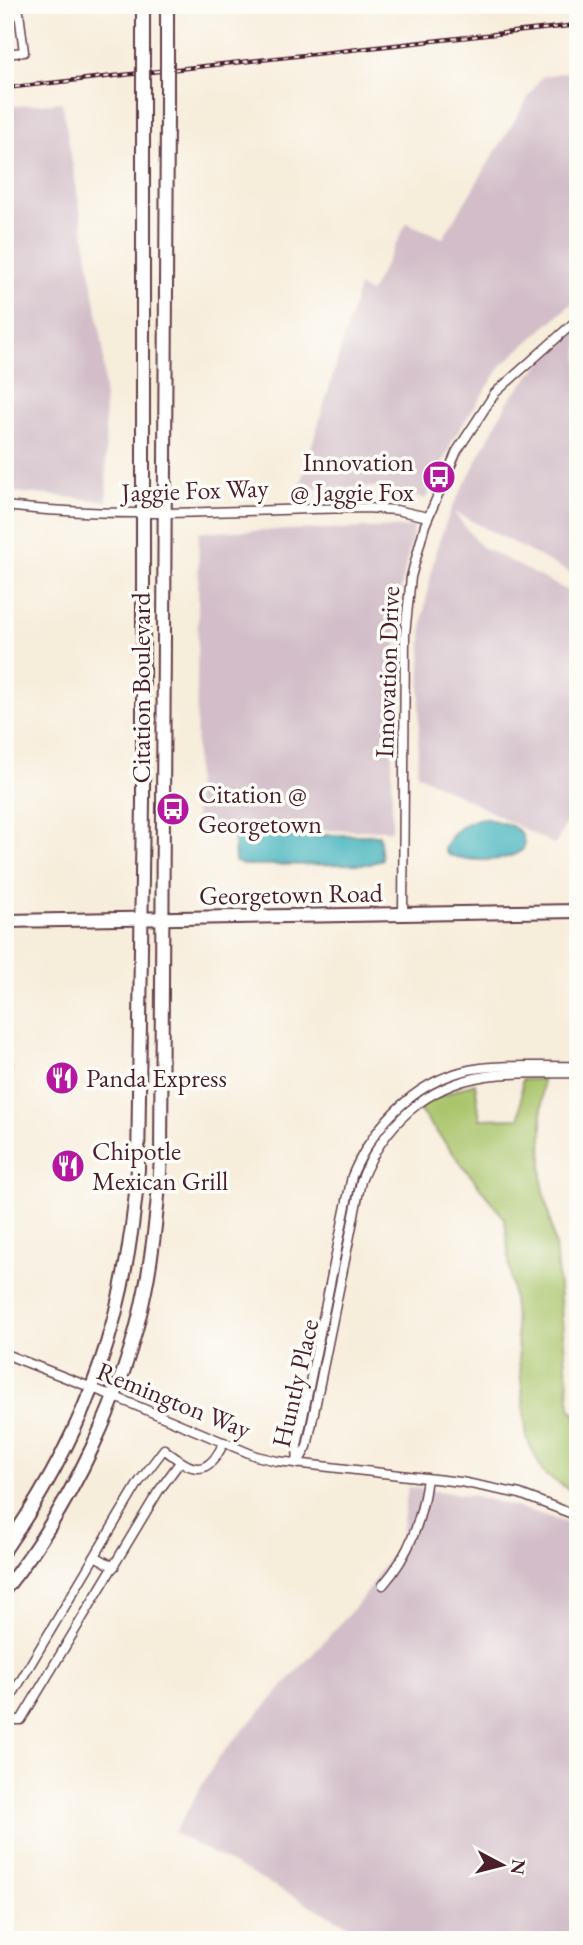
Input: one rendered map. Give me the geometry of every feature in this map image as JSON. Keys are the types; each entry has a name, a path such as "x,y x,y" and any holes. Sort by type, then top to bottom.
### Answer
{"main road":[{"name":"Citation Boulevard","path":"5,1549 50,1479 93,1389 126,1275 135,1208 138,1169 141,919 144,5"},
{"name":"Citation Boulevard","path":"5,1588 38,1543 76,1478 113,1396 146,1289 158,1198 161,1158 167,5"},
{"name":"Georgetown Road","path":"5,921 578,911"}],"street":[{"path":"5,8 18,6 24,52 5,54"},
{"name":"Innovation Drive","path":"403,916 405,634 411,577 428,517 457,451 495,393 578,319"},
{"name":"Jaggie Fox Way","path":"5,506 69,512 142,514 366,508 396,510 428,517"},
{"path":"5,1063 8,1064 5,1088"},
{"name":"Huntly Place","path":"298,1464 297,1446 352,1176 362,1152 375,1132 405,1101 440,1080 465,1071 500,1067 578,1066"},
{"name":"Huntly Place","path":"298,1464 307,1447 361,1181 369,1159 383,1137 413,1106 448,1086 490,1076 578,1073"},
{"name":"Remington Way","path":"5,1354 256,1456 298,1464 461,1482 520,1494 578,1516"},
{"path":"5,1707 139,1482 164,1448 180,1462 197,1468 206,1467 215,1460 223,1442"},
{"path":"5,1715 21,1720 158,1492 180,1462"},
{"path":"383,1585 396,1570 417,1528 424,1504 427,1478"},
{"path":"95,1556 114,1567"}],"shaded area":[{"path":"570,71 578,76 578,298 502,365 455,436 426,499 381,487 299,489 359,287 370,293 407,223 443,238 541,77"},
{"path":"62,102 103,347 107,501 5,491 5,107"},
{"path":"578,331 578,577 453,511 480,546 578,596 578,800 555,845 417,774 423,617 436,549 451,510 508,401 539,365"},
{"path":"414,527 398,602 392,714 392,830 195,831 199,532"},
{"path":"408,1487 474,1496 578,1527 578,1940 376,1940 174,1833 218,1758 358,1604 400,1542"}],"green space":[{"path":"542,1079 542,1181 555,1245 570,1408 578,1417 578,1495 544,1474 527,1439 505,1219 416,1106 475,1083 480,1119 520,1118 522,1080"}],"water":[{"path":"482,818 504,823 517,830 524,841 523,849 498,859 477,860 449,855 444,849 451,837 464,825"},
{"path":"379,835 382,859 370,864 244,865 235,861 236,836"}],"railway":[{"path":"5,88 578,25"}],"place":[{"name":"Innovation @ Jaggie Fox","path":"439,477"},
{"name":"Citation @ Georgetown","path":"173,809"},
{"name":"Panda Express","path":"62,1078"},
{"name":"Chipotle Mexican Grill","path":"68,1166"}]}
